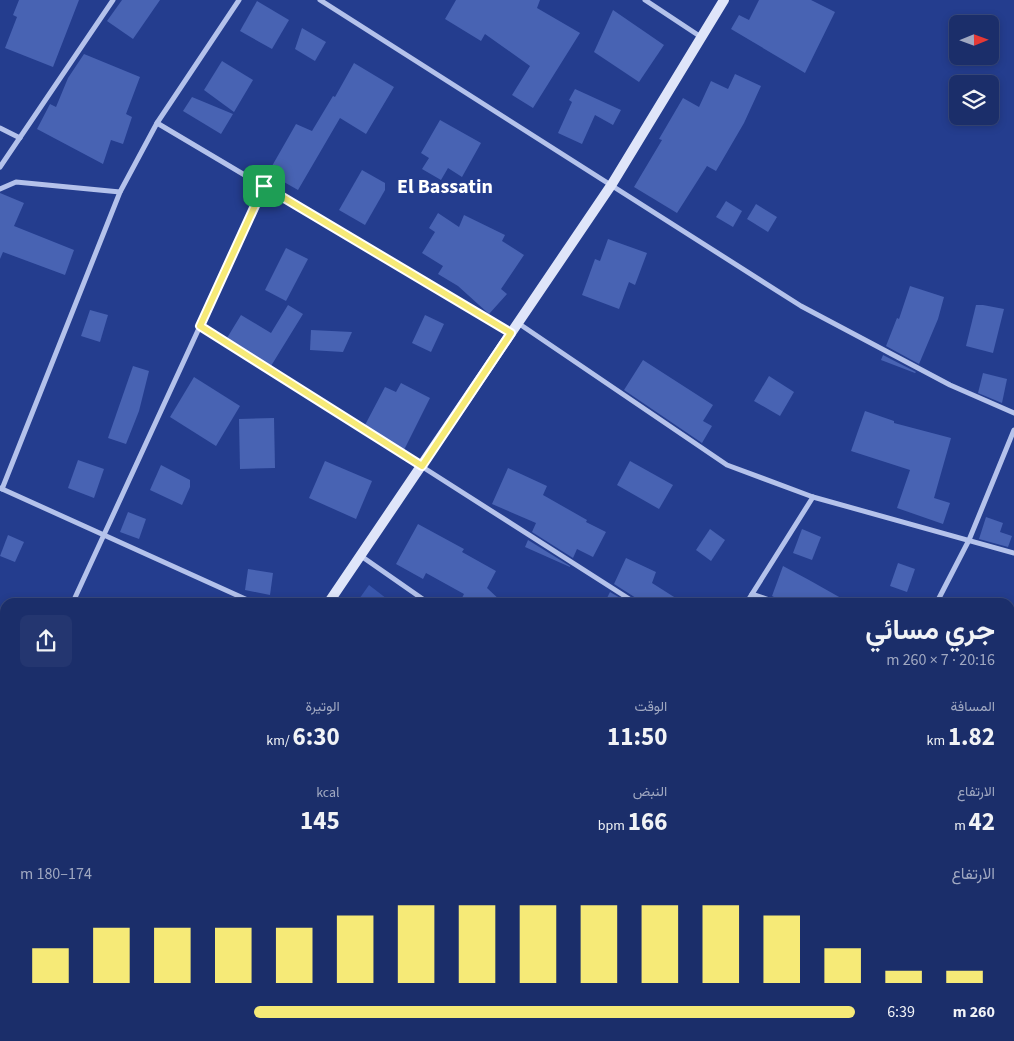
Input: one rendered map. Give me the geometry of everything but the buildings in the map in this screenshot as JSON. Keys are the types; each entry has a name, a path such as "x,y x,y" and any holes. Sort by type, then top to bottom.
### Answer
{"street":[{"path":"0,167 112,0"},
{"path":"239,0 157,123 120,192 1,488 243,598"},
{"path":"320,0 801,306 950,384 1014,413"},
{"path":"645,0 701,37"},
{"path":"332,598 612,184 724,0"},
{"path":"157,123 511,333"},
{"path":"0,128 20,138"},
{"path":"0,190 16,182 120,192"},
{"path":"75,598 264,186"},
{"path":"518,323 726,465 813,497 1014,553"},
{"path":"200,326 628,598"},
{"path":"939,598 969,540 1014,430"},
{"path":"750,598 813,497"},
{"path":"360,556 421,598"},
{"path":"752,594 764,598"}],"shaded area":[{"path":"369,585 386,598 360,598"}],"district":[{"name":"El Bassatin","path":"445,187"}],"route":[{"path":"264,186 511,333 422,466 200,326 264,186"}]}
